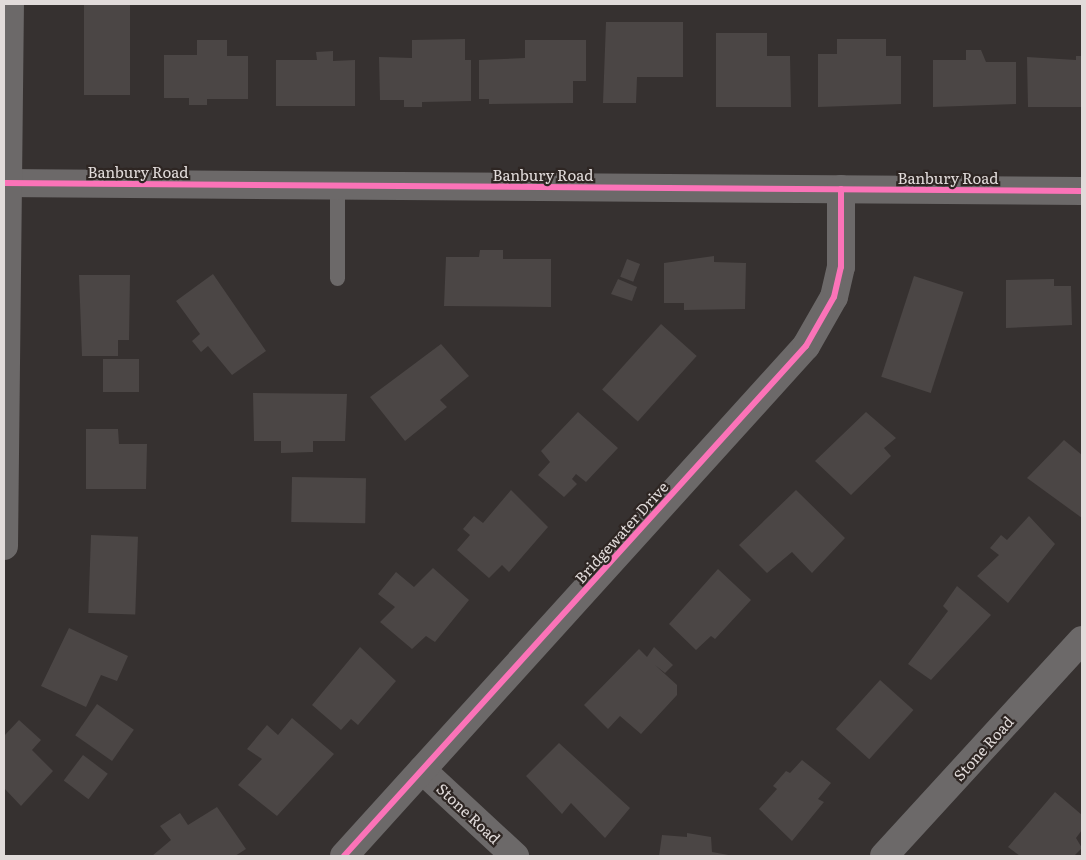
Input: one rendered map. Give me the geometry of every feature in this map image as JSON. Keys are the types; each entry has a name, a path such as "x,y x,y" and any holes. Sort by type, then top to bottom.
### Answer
{"street":[{"path":"4,546 6,183 10,4"},
{"name":"Banbury Road","path":"6,183 1082,191"},
{"name":"Bridgewater Drive","path":"344,856 823,323 841,267 841,189"},
{"name":"Stone Road","path":"884,856 1082,640"},
{"name":"Stone Road","path":"422,770 516,856"}],"lane":[{"path":"337,186 337,278"}],"building":[{"path":"84,4 130,4 130,95 84,95"},
{"path":"606,22 683,22 683,77 637,77 636,103 603,103"},
{"path":"716,33 767,33 767,56 790,56 791,107 716,107"},
{"path":"465,39 465,60 471,60 471,101 422,102 422,107 404,107 404,100 380,100 379,57 412,58 412,40"},
{"path":"837,39 886,39 886,56 901,56 901,104 818,107 818,54 837,54"},
{"path":"197,40 227,40 227,56 248,56 248,99 207,99 207,105 189,105 189,98 164,98 164,55 197,55"},
{"path":"525,40 586,40 586,81 573,81 573,103 489,104 489,99 479,99 479,60 525,58"},
{"path":"966,50 981,50 986,62 1016,62 1016,104 933,107 933,60 966,60"},
{"path":"333,51 333,61 355,60 355,106 276,106 276,60 317,60 316,52"},
{"path":"1076,56 1082,56 1082,107 1028,107 1027,57 1076,60"},
{"path":"480,250 503,250 503,259 551,259 551,307 444,306 446,257 479,257"},
{"path":"714,256 714,262 746,263 745,309 684,310 684,303 664,303 664,263"},
{"path":"627,259 640,264 633,282 620,277"},
{"path":"213,274 266,351 232,375 208,346 201,352 192,341 200,334 176,301"},
{"path":"79,275 130,275 129,340 118,340 118,356 82,356"},
{"path":"914,276 963,292 931,393 881,377"},
{"path":"618,279 637,287 632,301 611,294"},
{"path":"1054,279 1054,286 1071,286 1072,325 1006,328 1006,280"},
{"path":"661,324 697,356 638,422 602,389"},
{"path":"441,344 469,376 440,400 447,407 405,441 370,397"},
{"path":"103,359 139,359 139,392 103,392"},
{"path":"253,393 347,394 345,441 313,441 313,452 281,453 281,441 254,441"},
{"path":"578,412 618,448 586,482 576,474 572,479 577,484 564,497 538,475 550,462 541,451"},
{"path":"866,412 896,438 884,448 891,456 851,495 815,461"},
{"path":"86,429 118,429 119,444 147,444 146,489 86,489"},
{"path":"1064,440 1082,455 1082,518 1027,478"},
{"path":"292,477 366,478 365,523 291,522"},
{"path":"511,490 548,527 509,572 502,565 489,578 457,550 470,535 463,529 474,516 483,523"},
{"path":"796,490 845,538 812,573 792,552 767,573 739,545"},
{"path":"1029,516 1055,544 1008,603 977,576 999,555 990,548 1001,535 1007,540"},
{"path":"91,535 138,537 135,615 88,613"},
{"path":"433,568 469,600 435,642 426,636 412,649 380,622 395,607 378,594 396,572 414,587"},
{"path":"718,569 751,600 715,639 711,636 696,650 669,624"},
{"path":"957,586 991,615 931,680 908,664 948,611 943,606"},
{"path":"69,628 128,656 117,681 101,675 86,707 41,686"},
{"path":"360,647 396,681 358,725 351,719 341,730 312,705"},
{"path":"654,647 673,665 665,673 655,665 677,685 677,695 641,734 620,716 608,729 584,705 639,649 647,657"},
{"path":"880,680 913,710 869,759 836,729"},
{"path":"97,704 134,730 112,761 75,735"},
{"path":"292,718 334,754 277,816 238,785 262,759 247,749 267,725 278,735"},
{"path":"19,720 41,740 32,750 53,771 21,806 4,788 4,736"},
{"path":"559,743 630,808 605,838 571,803 562,814 526,776"},
{"path":"83,755 108,774 88,799 64,781"},
{"path":"802,760 831,783 818,799 824,802 792,841 759,809 777,789 773,786 786,771 790,773"},
{"path":"1055,792 1082,815 1082,830 1076,838 1082,848 1074,856 1020,856 1008,847"},
{"path":"217,807 246,849 235,856 152,856 171,840 160,826 180,813 188,825"},
{"path":"687,833 711,837 712,852 734,856 659,856 662,835 687,837"}],"cycle path":[{"path":"4,183 1082,191"},
{"path":"344,856 806,346 834,297 841,267 841,189"}]}
